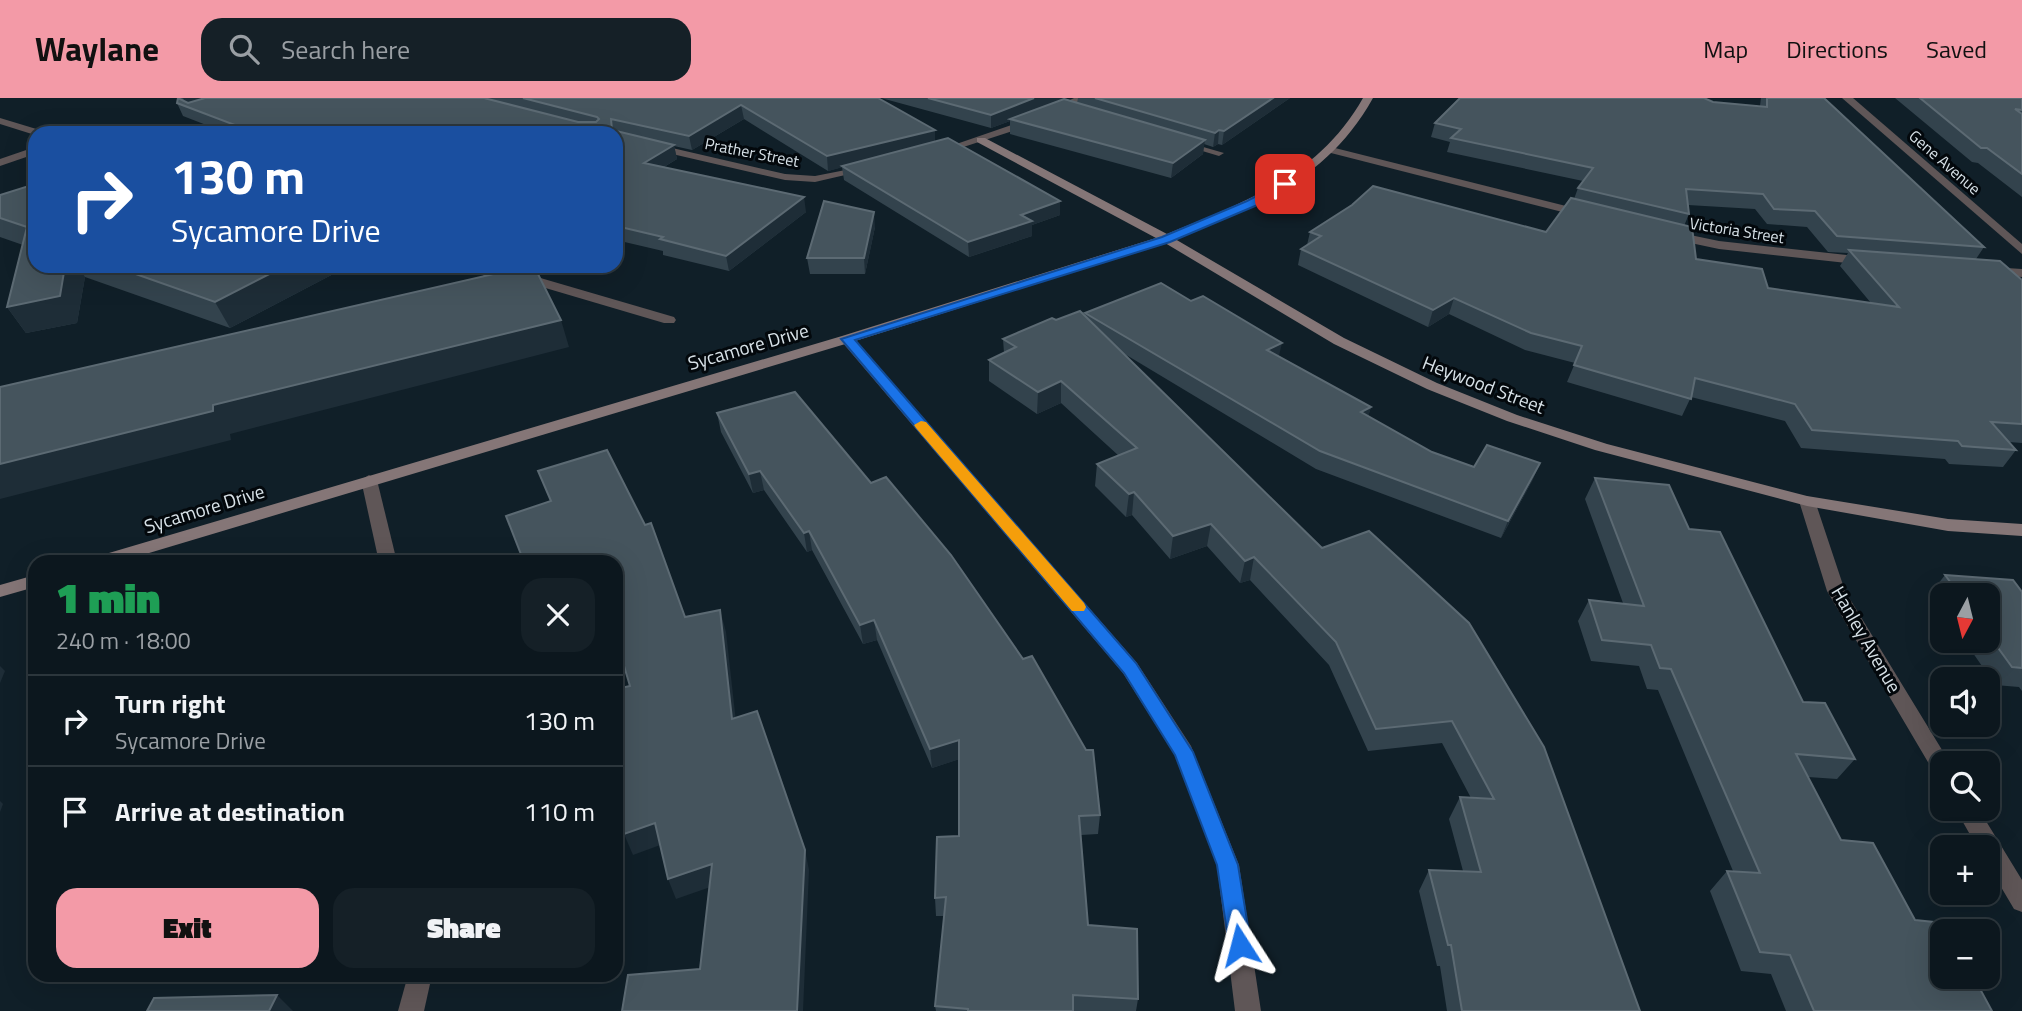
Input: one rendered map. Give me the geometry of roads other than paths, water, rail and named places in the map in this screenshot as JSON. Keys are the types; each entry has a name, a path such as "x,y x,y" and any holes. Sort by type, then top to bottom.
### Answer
{"main road":[{"name":"Sycamore Drive","path":"121,555 847,339 1166,239 1251,204 1302,174 1331,150 1354,123 1368,98"},
{"name":"Heywood Street","path":"981,140 1166,239 1339,341 1432,386 1512,418 1601,447 1807,501 1948,525 2022,530"},
{"path":"0,591 28,583"}],"street":[{"path":"935,153 981,140 1082,98"},
{"name":"Gene Avenue","path":"1847,98 2022,250"},
{"path":"1062,107 1086,114"},
{"path":"0,121 28,130"},
{"path":"1170,138 1219,153"},
{"name":"Prather Street","path":"623,140 785,177 815,178 874,167"},
{"path":"1331,150 1595,216"},
{"path":"0,163 28,153"},
{"name":"Victoria Street","path":"1661,233 1719,245 1876,262"},
{"path":"1982,270 2022,273"},
{"path":"461,291 486,273"},
{"path":"510,273 669,320"},
{"path":"847,339 1130,668 1184,752 1228,865 1248,1011"},
{"path":"369,480 386,555"},
{"name":"Hanley Avenue","path":"1807,501 1836,591 1932,751"},
{"path":"1974,821 2022,901"},
{"path":"411,1011 418,982"}]}
